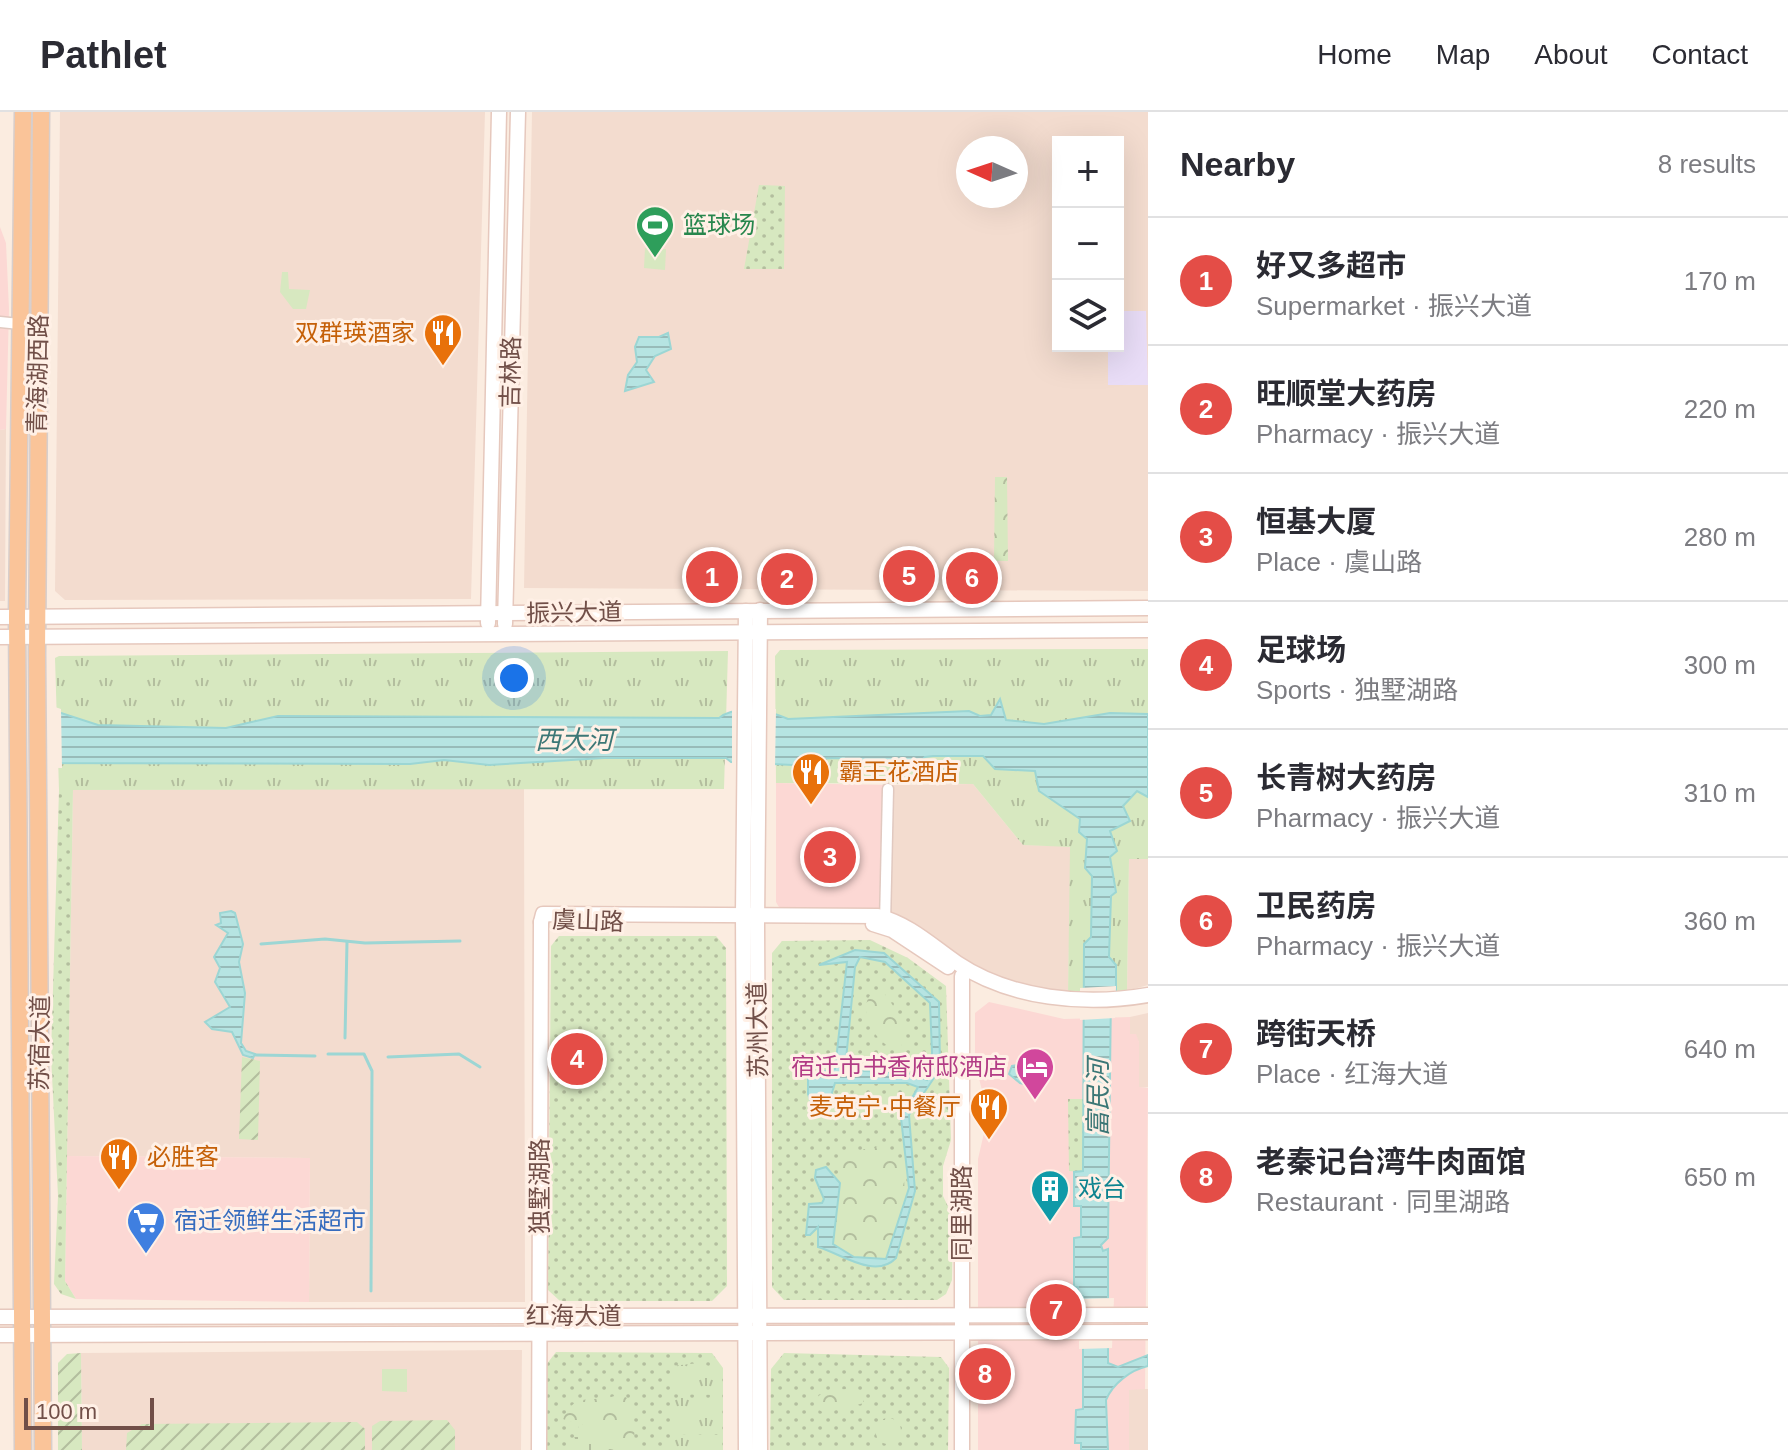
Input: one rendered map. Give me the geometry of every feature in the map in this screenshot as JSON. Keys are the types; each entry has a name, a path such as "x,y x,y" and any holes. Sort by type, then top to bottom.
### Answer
{"main road":[{"name":"青海湖西路","path":"8,637 20,323 23,112"},
{"name":"青海湖西路","path":"37,636 41,112"},
{"name":"吉林路","path":"488,632 499,112"},
{"name":"吉林路","path":"504,632 518,112"},
{"name":"振兴大道","path":"8,617 1148,608"},
{"name":"苏州大道","path":"753,610 750,919 754,1333 760,1450"},
{"name":"振兴大道","path":"8,637 1148,630"},
{"name":"苏宿大道","path":"37,636 43,1450"},
{"name":"苏宿大道","path":"8,637 17,654 23,1450"},
{"name":"虞山路","path":"541,922 750,919 885,922 909,928 959,964 989,979 1033,993 1083,1003"},
{"name":"独墅湖路","path":"539,1450 541,922"},
{"name":"虞山路","path":"885,922 962,976 1024,999 1083,1003 1141,999"},
{"name":"同里湖路","path":"962,976 962,1450"},
{"name":"红海大道","path":"0,1317 1142,1315"},
{"name":"红海大道","path":"0,1335 1142,1332"},
{"name":"苏州大道","path":"746,1450 754,1333"}],"street":[{"path":"0,322 39,326"},
{"path":"885,922 888,789"}],"shaded area":[{"path":"60,112 485,112 471,599 65,600 55,591"},
{"path":"532,112 1148,112 1148,591 524,588"},
{"path":"0,227 6,243 9,309 6,429 0,430"},
{"path":"1124,311 1146,311 1148,385 1108,385 1108,352 1124,352"},
{"path":"6,429 5,601 0,601 0,430"},
{"path":"776,783 891,785 889,912 780,909 776,902"},
{"path":"973,784 1023,845 1071,846 1068,993 1022,988 961,961 911,922 889,912 891,785"},
{"path":"524,788 525,1302 309,1302 310,1158 67,1156 73,790"},
{"path":"1129,859 1148,859 1148,985 1127,991"},
{"path":"989,1002 1064,1019 1130,1017 1130,1034 1136,1034 1139,1042 1139,1087 1148,1088 1145,1389 1129,1390 1129,1450 978,1450 978,1159 984,1133 983,1094 975,1063 975,1013"},
{"path":"1148,1013 1148,1087 1139,1088 1139,1042 1130,1034 1130,1017"},
{"path":"67,1156 310,1158 309,1302 76,1299 65,1281"},
{"path":"522,1350 521,1450 82,1450 81,1353"},
{"path":"1129,1389 1148,1389 1148,1450 1129,1450"}],"green space":[{"path":"759,185 785,186 784,269 744,269"},
{"name":"篮球场","path":"645,248 666,249 665,270 644,268"},
{"path":"282,272 288,272 289,289 310,290 306,309 293,309 280,292"},
{"path":"995,477 1007,477 1008,561 994,561"},
{"path":"1148,649 1148,859 1129,859 1127,991 1068,993 1070,847 1023,845 973,784 776,783 775,656 780,650"},
{"path":"728,651 724,789 59,790 55,658 59,656"},
{"path":"59,790 73,790 65,1281 76,1299 61,1294 54,1284 58,1196 51,1055"},
{"path":"559,936 716,936 726,948 727,1286 712,1301 560,1301 548,1290 551,946"},
{"path":"870,940 908,958 946,986 951,1140 943,1166 943,1196 953,1217 952,1280 946,1294 937,1300 784,1300 772,1287 772,953 782,941"},
{"path":"875,991 884,993 900,1020 903,1035 900,1050 883,1042 870,1026 866,1006"},
{"path":"556,1047 599,1047 598,1071 556,1070"},
{"path":"242,1057 260,1061 258,1140 239,1139"},
{"path":"1068,1099 1083,1099 1083,1172 1069,1171"},
{"path":"883,1145 895,1155 901,1167 904,1197 889,1256 875,1260 852,1255 832,1244 841,1194 839,1155"},
{"path":"556,1352 712,1353 723,1368 723,1450 546,1450 546,1365"},
{"path":"81,1353 82,1450 58,1450 58,1363 67,1354"},
{"path":"784,1353 941,1357 949,1368 948,1450 770,1450 771,1369"},
{"path":"699,1363 721,1370 721,1395 671,1394 672,1366"},
{"path":"382,1369 407,1369 407,1392 382,1391"},
{"path":"850,1389 862,1396 864,1403 824,1413 816,1408 815,1399 826,1390"},
{"path":"619,1394 629,1399 632,1411 634,1432 631,1450 608,1450 583,1426 563,1419 568,1410 580,1401"},
{"path":"672,1398 721,1398 720,1431 671,1430"},
{"path":"888,1418 897,1422 901,1431 897,1440 888,1444 879,1440 875,1431 879,1422"},
{"path":"447,1420 455,1430 455,1450 372,1450 372,1426 380,1421"},
{"path":"357,1422 365,1429 365,1450 126,1450 127,1433 142,1424"},
{"path":"580,1424 596,1430 609,1450 579,1450 574,1436"},
{"path":"672,1434 720,1435 720,1450 672,1450"}],"water":[{"path":"668,333 671,349 655,356 646,370 654,382 625,391 628,375 637,362 635,347 639,337 659,337"},
{"path":"1000,699 1006,720 1044,724 1110,713 1148,714 1148,797 1137,791 1123,806 1130,821 1110,831 1117,851 1110,857 1116,892 1111,896 1109,957 1116,965 1116,992 1111,993 1108,1238 1101,1245 1103,1251 1108,1249 1108,1363 1118,1367 1148,1355 1148,1366 1123,1378 1106,1400 1108,1450 1081,1450 1081,1443 1075,1443 1076,1410 1083,1409 1083,1296 1077,1295 1078,1287 1074,1287 1074,1238 1081,1237 1081,1206 1074,1206 1074,1172 1083,1171 1084,944 1091,937 1092,876 1085,868 1087,839 1079,832 1080,819 1039,791 1035,771 995,769 983,756 933,756 925,757 918,764 850,764 844,758 801,759 793,765 731,762 726,758 604,758 489,765 444,760 410,764 0,763 0,712 55,711 98,725 226,728 278,716 719,718 743,710 772,713 788,719 969,711 980,716 991,715"},
{"path":"220,913 235,913 243,944 239,962 245,993 241,1043 246,1051 255,1054 253,1058 243,1055 232,1032 212,1029 205,1022 230,1007 215,982 220,968 214,957 228,933 216,925 221,923"},
{"path":"855,950 884,953 939,1002 940,1069 909,1115 915,1191 896,1258 888,1264 868,1266 818,1247 818,1227 806,1235 809,1204 822,1203 824,1199 815,1178 816,1170 826,1167 840,1183 833,1244 854,1257 886,1259 909,1188 901,1118 918,1087 907,1083 835,1083 827,1109 821,1113 814,1111 808,1094 808,1074 835,1069 847,962 819,965","holes":["860,957 885,962 930,1003 932,1053 927,1080 907,1073 845,1070 855,967"]},
{"path":"1039,1062 1039,1088 1020,1083 1009,1074 1012,1066"}],"pier":[{"path":"0,708 61,709 62,768 0,767"},
{"path":"732,708 776,709 775,768 732,766"},
{"path":"1116,986 1115,1018 1080,1020 1080,988"},
{"path":"1114,1298 1112,1348 1079,1349 1079,1299 1076,1299"}],"waterway":[{"path":"261,944 325,939 365,943 460,941"},
{"path":"345,1038 347,942"},
{"path":"328,1054 364,1054 372,1071 371,1291"},
{"path":"388,1057 459,1054 480,1067"},
{"path":"256,1055 315,1056"}],"place":[{"name":"篮球场","path":"655,259"},
{"name":"双群瑛酒家","path":"443,367"},
{"name":"长青树大药房","path":"909,576"},
{"name":"好又多超市","path":"712,577"},
{"name":"卫民药房","path":"972,578"},
{"name":"旺顺堂大药房","path":"787,579"},
{"name":"霸王花酒店","path":"811,806"},
{"name":"恒基大厦","path":"830,857"},
{"name":"足球场","path":"577,1059"},
{"name":"宿迁市书香府邸酒店","path":"1035,1101"},
{"name":"麦克宁·中餐厅","path":"989,1141"},
{"name":"必胜客","path":"119,1191"},
{"name":"戏台","path":"1050,1223"},
{"name":"宿迁领鲜生活超市","path":"146,1255"},
{"name":"跨街天桥","path":"1056,1310"},
{"name":"老秦记台湾牛肉面馆","path":"985,1374"}],"water label":[{"name":"西大河","path":"574,740"},
{"name":"富民河","path":"1098,1098"}]}
